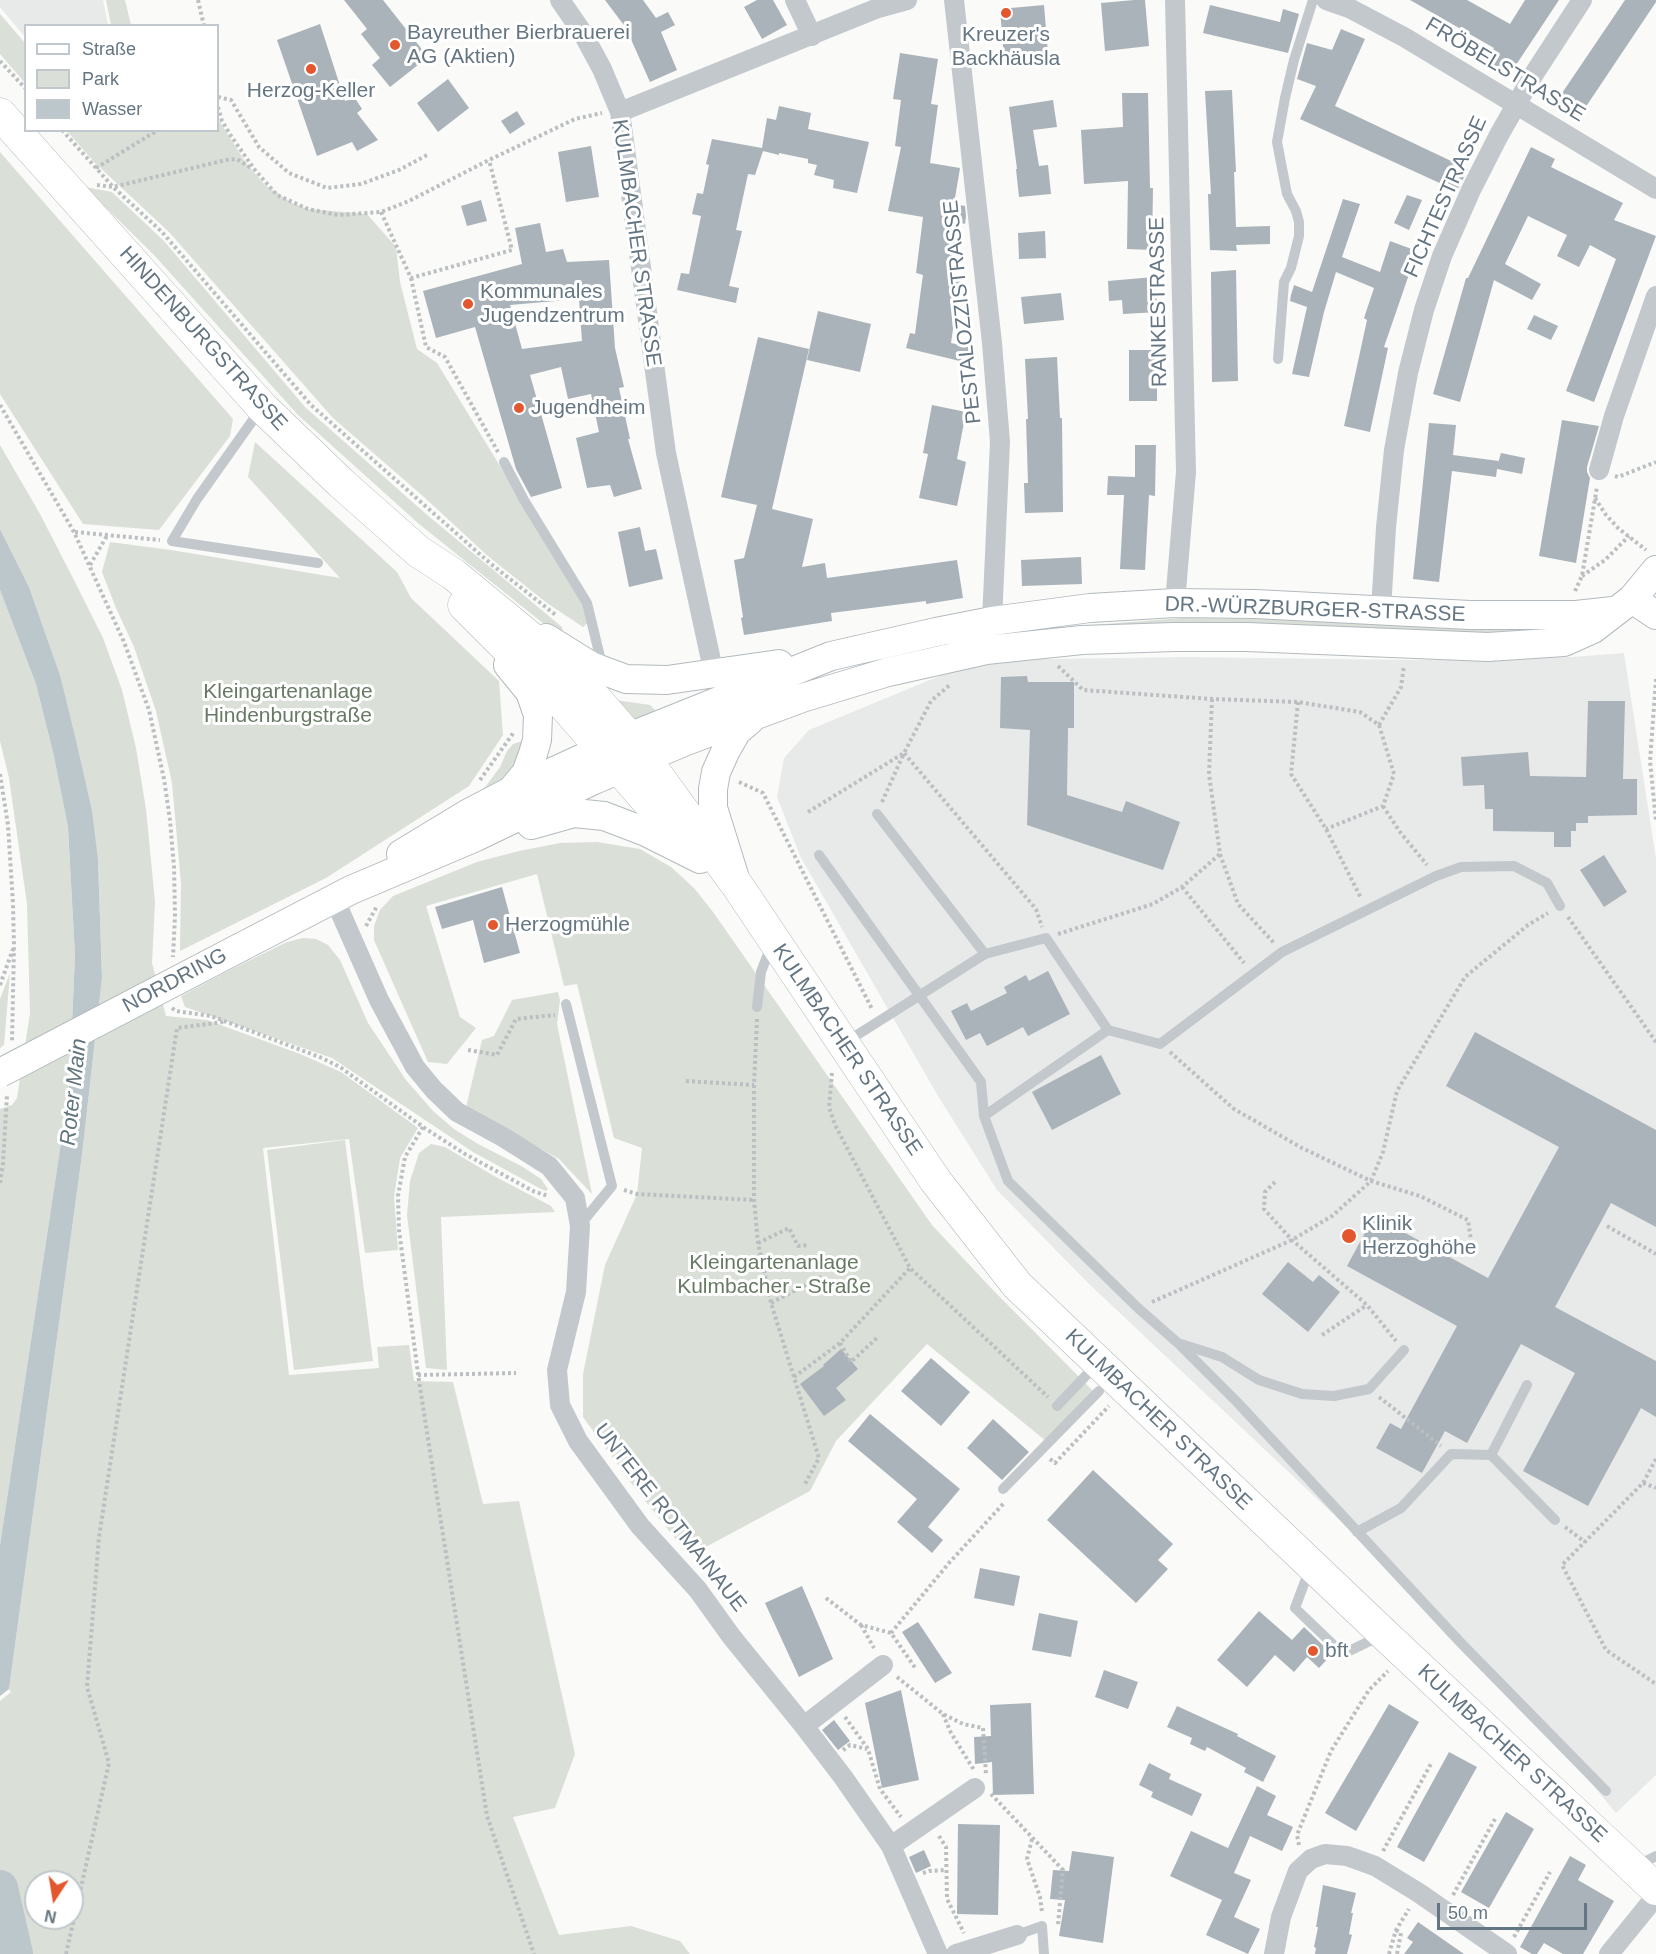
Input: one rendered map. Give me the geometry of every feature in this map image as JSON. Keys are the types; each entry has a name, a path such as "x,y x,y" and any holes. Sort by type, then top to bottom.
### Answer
{"main road":[{"name":"HINDENBURGSTRASSE","path":"0,114 262,407 341,483 419,552 441,582 496,622 562,703 624,753"},
{"path":"1653,562 1625,605 1656,615"},
{"name":"DR.-WÜRZBURGER-STRASSE","path":"624,753 831,656 992,621 1090,608 1175,603 1255,604 1470,615 1576,615 1625,605"},
{"name":"DR.-WÜRZBURGER-STRASSE","path":"624,753 754,716 802,698 888,672 986,650 1082,640 1174,637 1247,637 1488,647 1564,642 1593,629 1625,605"},
{"path":"511,791 526,773 533,754 537,740 538,715 530,692 498,650 496,622 530,627 568,653 604,672 626,679 645,681 714,674 831,656"},
{"path":"737,885 713,808 713,789 726,750 737,731 754,716"},
{"name":"NORDRING","path":"343,894 418,843 511,791 624,753"},
{"name":"NORDRING","path":"6,1072 343,894 476,837 582,785 624,753"},
{"name":"KULMBACHER STRASSE","path":"624,753 654,810 700,859 737,885"},
{"name":"KULMBACHER STRASSE","path":"624,753 737,885 935,1180 1017,1285 1098,1377 1311,1565 1384,1634 1645,1862 1656,1889"},
{"path":"476,837 517,830 563,815 585,813 624,822 700,859"}],"street":[{"name":"KULMBACHER STRASSE","path":"560,0 582,32 602,69 620,112 664,442 714,674"},
{"path":"795,0 812,36"},
{"path":"620,112 878,8 907,0"},
{"name":"PESTALOZZISTRASSE","path":"954,0 993,344 1000,442 992,621"},
{"name":"RANKESTRASSE","path":"1174,0 1186,472 1175,603"},
{"name":"FRÖBELSTRASSE","path":"1326,0 1351,4 1656,189"},
{"name":"FICHTESTRASSE","path":"1381,610 1394,450 1408,373 1424,310 1442,256 1471,190 1516,104 1582,0"},
{"path":"1599,470 1617,406 1656,296"},
{"name":"UNTERE ROTMAINAUE","path":"343,894 355,945 379,1000 415,1067 434,1090 457,1112 504,1137 549,1166 575,1198 580,1226 576,1292 557,1370 560,1405 578,1441 604,1480 640,1526 698,1590 804,1726 891,1846 938,1954"},
{"path":"804,1726 883,1665"},
{"path":"891,1846 975,1788"},
{"path":"1274,1954 1281,1917 1298,1871 1311,1859 1325,1854 1347,1856 1375,1866 1506,1954"},
{"path":"1609,1954 1656,1896"},
{"path":"965,1951 1017,1935"}],"lane":[{"path":"1278,359 1284,282 1291,268 1299,236 1299,222 1287,194 1277,142 1294,60 1313,0"},
{"path":"262,407 197,499 172,541 318,563"},
{"path":"504,462 524,500 587,603 604,672"},
{"path":"877,814 986,954"},
{"path":"819,855 981,1082 984,1116 1008,1181 1138,1308 1179,1344 1283,1451 1460,1642 1606,1791"},
{"path":"843,1044 986,954 1046,938 1108,1030 1160,1044 1282,952 1436,876 1461,867 1514,866 1547,883 1560,906"},
{"path":"757,1007 761,972 773,940"},
{"path":"567,1009 612,1186 580,1226"},
{"path":"984,1116 1108,1030"},
{"path":"1179,1344 1222,1357 1259,1380 1302,1394 1334,1396 1369,1389 1404,1350"},
{"path":"1057,1406 1098,1377"},
{"path":"1003,1489 1098,1377"},
{"path":"1491,1455 1527,1385"},
{"path":"1357,1532 1401,1508 1451,1454 1491,1455 1555,1520"},
{"path":"1311,1565 1295,1608 1343,1654 1384,1634"},
{"path":"1017,1935 1042,1926 1044,1954"}],"path":[{"path":"198,0 204,24"},
{"path":"0,61 24,87"},
{"path":"219,97 231,100 259,147 290,173 327,188 361,184 399,170 429,154"},
{"path":"219,110 231,136 255,170 277,195 308,209 339,215 381,212 425,194 575,119 620,112"},
{"path":"64,132 113,187 162,232 311,405 491,564 560,618"},
{"path":"96,168 155,132"},
{"path":"113,187 226,160 237,159 255,170"},
{"path":"411,278 512,250 489,160"},
{"path":"381,212 411,278 426,347 445,357 504,462"},
{"path":"0,405 74,532 136,672 149,710 170,820 175,916 172,966"},
{"path":"1629,536 1605,560 1582,576 1599,470 1618,477 1656,462"},
{"path":"1595,498 1606,515 1653,562"},
{"path":"74,532 172,541"},
{"path":"90,565 108,534"},
{"path":"1379,725 1401,687 1407,645"},
{"path":"1055,663 1083,690 1298,702 1360,712 1379,725 1394,774 1383,806 1326,828"},
{"path":"877,814 931,700 958,678"},
{"path":"1656,679 1650,761 1656,821"},
{"path":"1212,699 1209,774 1220,854 1238,904 1282,952"},
{"path":"1298,702 1292,774 1326,828 1367,910"},
{"path":"904,753 1036,909 1046,938 1153,904 1182,887 1220,854"},
{"path":"808,812 904,753"},
{"path":"717,772 763,793 879,1021"},
{"path":"0,774 8,825 14,945 14,1017 6,1072 3,1164 0,1183"},
{"path":"1383,806 1400,832 1436,876"},
{"path":"1182,887 1242,961"},
{"path":"355,945 381,900"},
{"path":"1138,1308 1292,1240 1332,1216 1371,1181 1383,1152 1397,1091 1465,977 1528,925 1560,906 1656,1042"},
{"path":"0,985 14,945"},
{"path":"169,1002 176,1011 211,1016 322,1058 340,1067 423,1127 465,1154 533,1191 559,1200 575,1198"},
{"path":"757,1007 754,1084 754,1200 758,1244 771,1303 819,1458 805,1484"},
{"path":"468,1050 497,1055 516,1019 567,1009"},
{"path":"66,1954 109,1763 87,1687 99,1537 177,1028 227,1022"},
{"path":"1160,1044 1234,1109 1302,1148 1371,1181 1420,1196 1468,1220 1473,1254"},
{"path":"831,1080 829,1107 835,1125 910,1268 1057,1406"},
{"path":"686,1081 754,1084"},
{"path":"423,1127 405,1157 398,1196 399,1230 418,1375 487,1816 534,1954"},
{"path":"1275,1182 1265,1192 1264,1209 1292,1240 1366,1305 1404,1350"},
{"path":"637,1194 754,1200"},
{"path":"1607,1226 1656,1254"},
{"path":"758,1244 789,1227 798,1246 808,1245"},
{"path":"794,1377 840,1343 910,1268"},
{"path":"771,1303 824,1276"},
{"path":"1322,1335 1366,1305"},
{"path":"840,1343 851,1362 879,1336"},
{"path":"418,1375 516,1373"},
{"path":"1369,1389 1451,1454"},
{"path":"1656,1459 1643,1483 1562,1565 1606,1650 1656,1684"},
{"path":"1643,1483 1656,1488"},
{"path":"1555,1520 1585,1542"},
{"path":"891,1633 949,1563"},
{"path":"826,1598 861,1625 891,1633 916,1669"},
{"path":"1304,1866 1297,1835 1322,1768 1370,1690 1391,1667"},
{"path":"835,1702 868,1749 880,1789 911,1832"},
{"path":"943,1714 951,1733 981,1780 975,1788"},
{"path":"1375,1866 1432,1762"},
{"path":"1444,1911 1495,1819"},
{"path":"928,1821 946,1847 947,1899 958,1924 965,1951"},
{"path":"1032,1838 1027,1859 1040,1897 1042,1926 1058,1924"},
{"path":"1506,1954 1550,1872"},
{"path":"1389,1954 1396,1930 1411,1906"},
{"path":"1396,1930 1401,1933 1397,1954"}],"shaded area":[{"path":"0,0 103,0 108,24 24,24 24,36 0,7"},
{"name":"Klinik Herzoghöhe","path":"1624,653 1656,859 1656,1775 1616,1813 1564,1751 1348,1528 1088,1283 997,1190 938,1096 801,858 777,797 784,758 809,730 978,660 1186,657 1409,660 1573,657"}],"green space":[{"path":"106,0 125,0 131,24 111,24"},
{"path":"0,14 24,42 24,82 0,54"},
{"path":"219,121 246,163 265,185 292,203 308,209 367,214 396,247 400,282 417,349 437,363 593,618 583,627 547,603 489,557 333,418 169,232 95,163 68,132 219,132"},
{"path":"0,152 233,419 230,436 159,530 83,524 0,394"},
{"path":"85,187 112,192 164,241 305,407 426,514 562,627 564,640 419,524 298,415 154,255"},
{"name":"Kleingartenanlage Hindenburgstraße","path":"255,442 397,572 411,598 499,681 503,735 469,786 326,878 180,951 181,883 172,783 156,711 134,647 102,572 110,542 340,578 248,477"},
{"path":"0,445 40,514 103,638 122,690 136,748 146,809 155,902 152,963 166,1016 207,1020 300,1054 341,1072 418,1128 400,1158 394,1197 398,1250 365,1253 349,1139 263,1148 289,1375 379,1368 377,1347 409,1345 414,1381 453,1382 483,1504 519,1501 575,1754 555,1808 513,1817 559,1935 631,1926 680,1941 690,1954 0,1954 0,1701 11,1692 9,1689 82,1155 102,978 98,860 60,675 29,587 0,529"},
{"path":"0,590 36,684 53,752 68,827 75,956 69,1090 0,1545 0,1109 12,1105 17,1098 30,1013 27,904 9,778 0,741"},
{"path":"1183,618 1547,624 1536,638 1182,632 819,678 1013,631"},
{"path":"608,699 650,705 656,711 635,721"},
{"path":"529,739 504,784 470,800 486,786 513,744"},
{"name":"Kleingartenanlage Kulmbacher - Straße","path":"597,842 640,849 671,867 694,888 932,1225 1093,1391 1046,1441 927,1344 836,1441 810,1491 689,1556 628,1479 583,1417 583,1374 605,1265 637,1194 642,1148 614,1138 577,984 564,986 537,874 426,906 460,1017 476,1028 447,1064 428,1062 374,940 374,926 380,910 393,896 477,862 560,843"},
{"path":"303,938 316,939 328,945 340,960 368,1023 406,1080 433,1111 454,1129 541,1179 548,1189 546,1191 473,1152 332,1058 185,1007 181,996 287,942"},
{"path":"10,973 4,1045 0,1048 0,999"},
{"path":"558,992 560,1000 557,1024 592,1194 559,1159 466,1107 482,1040 494,1036 512,1000"},
{"path":"345,1140 373,1361 294,1370 267,1150"},
{"path":"431,1144 445,1147 551,1206 555,1212 441,1217 447,1370 426,1368 407,1215 410,1181 419,1153"}],"water":[{"path":"0,529 29,587 60,675 92,811 98,860 102,978 82,1155 9,1689 0,1696 0,1545 69,1090 75,956 68,827 36,684 0,590"}],"building":[{"name":"Bayreuther Bierbrauerei AG (Aktien)","path":"344,0 383,0 428,57 390,87 372,65 380,58 361,34 367,29"},
{"path":"605,0 643,0 656,18 668,12 675,25 661,32 677,70 650,82 626,28"},
{"path":"757,0 773,0 787,25 762,39 744,7"},
{"path":"1145,0 1149,46 1105,51 1101,3"},
{"path":"1410,0 1467,0 1510,24 1525,0 1559,0 1508,77 1484,62 1494,48"},
{"path":"1625,0 1656,0 1656,2 1577,120 1554,105"},
{"path":"1044,5 1048,53 1004,57 1000,9"},
{"path":"1210,5 1280,22 1283,9 1299,14 1288,53 1203,33"},
{"name":"Herzog-Keller","path":"320,24 345,101 355,98 362,109 357,113 378,140 357,151 352,142 317,156 277,40"},
{"path":"1341,29 1365,39 1335,106 1468,169 1457,191 1300,119 1316,86 1297,79 1307,43 1332,50"},
{"path":"900,53 938,59 931,104 938,105 930,163 960,168 954,204 965,206 966,216 965,224 961,223 953,279 960,280 951,343 975,348 972,364 906,348 910,333 915,334 923,275 916,273 923,217 888,211 901,147 895,146 901,100 893,99"},
{"path":"448,79 469,108 438,132 417,103"},
{"path":"1232,90 1236,227 1270,226 1270,244 1236,245 1237,251 1210,250 1208,194 1211,194 1205,91"},
{"path":"1122,93 1148,93 1150,188 1153,188 1152,250 1127,249 1128,181 1084,184 1081,130 1123,127"},
{"path":"1053,100 1057,127 1033,130 1039,166 1048,165 1051,194 1019,197 1009,107"},
{"path":"779,106 811,113 808,129 869,142 857,193 833,188 834,180 814,175 817,165 808,163 808,159 763,151 755,175 748,174 736,230 742,231 729,286 739,288 736,303 677,290 681,273 689,274 701,216 692,214 697,193 703,194 709,165 706,164 712,139 762,148 767,118 776,120"},
{"path":"517,111 525,124 510,134 501,121"},
{"path":"591,146 599,197 566,202 558,152"},
{"path":"1531,147 1555,159 1551,167 1623,203 1614,220 1656,236 1594,402 1566,391 1616,259 1590,245 1579,267 1557,256 1567,235 1528,216 1505,264 1541,284 1532,300 1494,280 1460,402 1433,394 1466,278"},
{"path":"1407,195 1422,200 1409,230 1394,223"},
{"path":"1343,199 1360,204 1342,257 1380,272 1390,241 1417,251 1384,347 1388,348 1370,432 1344,426 1367,320 1364,318 1374,288 1336,272 1309,377 1292,374 1307,307 1290,301 1291,295 1294,285 1312,292"},
{"path":"481,200 487,221 467,226 461,206"},
{"path":"540,223 546,252 563,249 567,262 609,260 615,348 624,387 619,388 630,439 628,439 642,489 614,497 610,485 587,488 576,438 599,432 591,394 568,399 561,367 530,375 562,488 531,497 516,469 475,327 436,338 423,291 522,264 515,228","holes":["579,299 582,341 522,349 510,305"]},
{"path":"1045,231 1046,258 1019,259 1018,233"},
{"path":"1236,270 1238,381 1212,382 1211,272"},
{"path":"1154,277 1158,312 1123,314 1122,300 1109,301 1108,281"},
{"path":"1061,293 1064,320 1024,324 1021,297"},
{"path":"818,311 871,324 860,372 807,360"},
{"path":"1534,315 1558,326 1551,340 1527,329"},
{"path":"758,337 809,349 772,509 813,519 802,567 825,563 827,578 957,560 963,598 831,613 832,621 744,635 734,560 744,558 757,505 721,497"},
{"path":"1129,350 1157,350 1157,401 1129,401"},
{"path":"1057,357 1060,418 1062,418 1063,512 1025,513 1024,483 1028,483 1026,419 1028,419 1025,359"},
{"path":"932,405 966,412 957,459 966,462 957,506 919,498 928,454 923,453"},
{"path":"1562,420 1599,426 1587,467 1590,478 1576,563 1539,556"},
{"path":"1429,423 1456,425 1453,455 1499,461 1501,453 1525,458 1522,474 1497,469 1496,477 1452,471 1439,582 1413,579"},
{"path":"1135,445 1156,445 1155,496 1149,495 1145,570 1120,569 1124,495 1107,495 1108,476 1135,477"},
{"path":"640,527 645,551 656,549 663,579 629,587 618,532"},
{"path":"1081,557 1082,584 1022,586 1021,560"},
{"path":"1027,676 1028,682 1074,682 1074,728 1068,728 1067,795 1122,812 1126,801 1180,822 1163,870 1027,825 1030,730 1000,728 1001,677"},
{"path":"1588,701 1625,701 1623,779 1637,779 1637,815 1588,816 1588,823 1576,823 1576,831 1571,831 1571,847 1554,847 1554,832 1493,831 1493,809 1485,809 1484,785 1463,786 1461,757 1528,752 1530,776 1586,777"},
{"path":"1604,855 1627,892 1604,907 1580,870"},
{"name":"Herzogmühle","path":"502,887 520,953 484,963 473,920 442,929 435,907"},
{"path":"1048,971 1070,1014 1028,1036 1023,1027 987,1046 980,1033 966,1040 951,1011 967,1003 971,1011 1007,993 1004,987 1026,975 1029,981"},
{"path":"1475,1032 1656,1130 1656,1227 1611,1203 1555,1307 1656,1361 1656,1417 1641,1408 1588,1506 1523,1471 1575,1373 1521,1344 1467,1443 1445,1431 1422,1473 1376,1448 1390,1423 1401,1429 1457,1326 1347,1266 1374,1216 1488,1278 1559,1147 1446,1086"},
{"path":"1101,1055 1121,1094 1052,1130 1032,1092"},
{"path":"1288,1262 1313,1282 1319,1275 1340,1292 1308,1332 1262,1294"},
{"path":"841,1349 858,1369 836,1388 846,1400 824,1416 800,1384 824,1366"},
{"path":"931,1358 970,1392 941,1426 901,1391"},
{"path":"870,1414 960,1489 928,1527 943,1540 932,1553 897,1522 917,1499 848,1441"},
{"path":"993,1419 1029,1452 1002,1480 967,1448"},
{"path":"1093,1470 1173,1544 1158,1560 1168,1569 1136,1603 1047,1520"},
{"path":"980,1568 1020,1576 1014,1606 974,1598"},
{"path":"802,1586 833,1659 799,1677 765,1603"},
{"path":"1259,1611 1292,1640 1304,1627 1332,1654 1319,1668 1307,1657 1294,1672 1275,1655 1247,1687 1217,1660"},
{"path":"1039,1613 1078,1621 1071,1657 1032,1650"},
{"path":"918,1622 952,1673 935,1683 902,1632"},
{"path":"1104,1670 1138,1682 1128,1709 1095,1697"},
{"path":"901,1690 919,1780 882,1788 865,1703"},
{"path":"1031,1703 1034,1794 993,1795 992,1762 975,1764 974,1737 991,1736 990,1705"},
{"path":"1389,1704 1419,1722 1356,1831 1325,1813"},
{"path":"1177,1706 1238,1734 1237,1736 1276,1756 1263,1782 1244,1772 1246,1768 1207,1747 1205,1751 1190,1744 1192,1738 1167,1727"},
{"path":"834,1720 850,1741 838,1750 822,1730"},
{"path":"1449,1752 1477,1767 1424,1862 1397,1847"},
{"path":"1149,1763 1171,1774 1169,1779 1202,1794 1192,1816 1151,1797 1153,1792 1139,1785"},
{"path":"1257,1786 1276,1796 1267,1815 1293,1827 1282,1851 1250,1836 1234,1873 1251,1880 1234,1917 1260,1929 1248,1954 1206,1935 1222,1900 1170,1876 1191,1831 1228,1848"},
{"path":"1506,1812 1534,1829 1489,1908 1461,1892"},
{"path":"958,1824 1000,1825 998,1915 957,1914"},
{"path":"924,1850 931,1866 916,1873 909,1857"},
{"path":"1072,1851 1114,1857 1103,1943 1059,1936 1065,1900 1050,1899 1053,1870 1069,1871"},
{"path":"1570,1856 1586,1865 1578,1880 1614,1901 1583,1954 1563,1954 1544,1943 1537,1954 1532,1954 1520,1947"},
{"path":"1323,1885 1356,1893 1349,1934 1352,1935 1347,1954 1315,1954 1318,1927 1316,1927"},
{"path":"1418,1922 1464,1954 1404,1954 1413,1942 1407,1938"}],"waterway":[{"name":"Roter Main","path":"0,1888 15,1954"}],"place":[{"name":"Kreuzer's Backhäusla","path":"1006,13"},
{"name":"Bayreuther Bierbrauerei AG (Aktien)","path":"395,45"},
{"name":"Herzog-Keller","path":"311,69"},
{"name":"Kommunales Jugendzentrum","path":"468,304"},
{"name":"Jugendheim","path":"519,408"},
{"name":"Herzogmühle","path":"493,925"},
{"name":"Klinik Herzoghöhe","path":"1349,1236"},
{"name":"bft","path":"1313,1651"}]}
